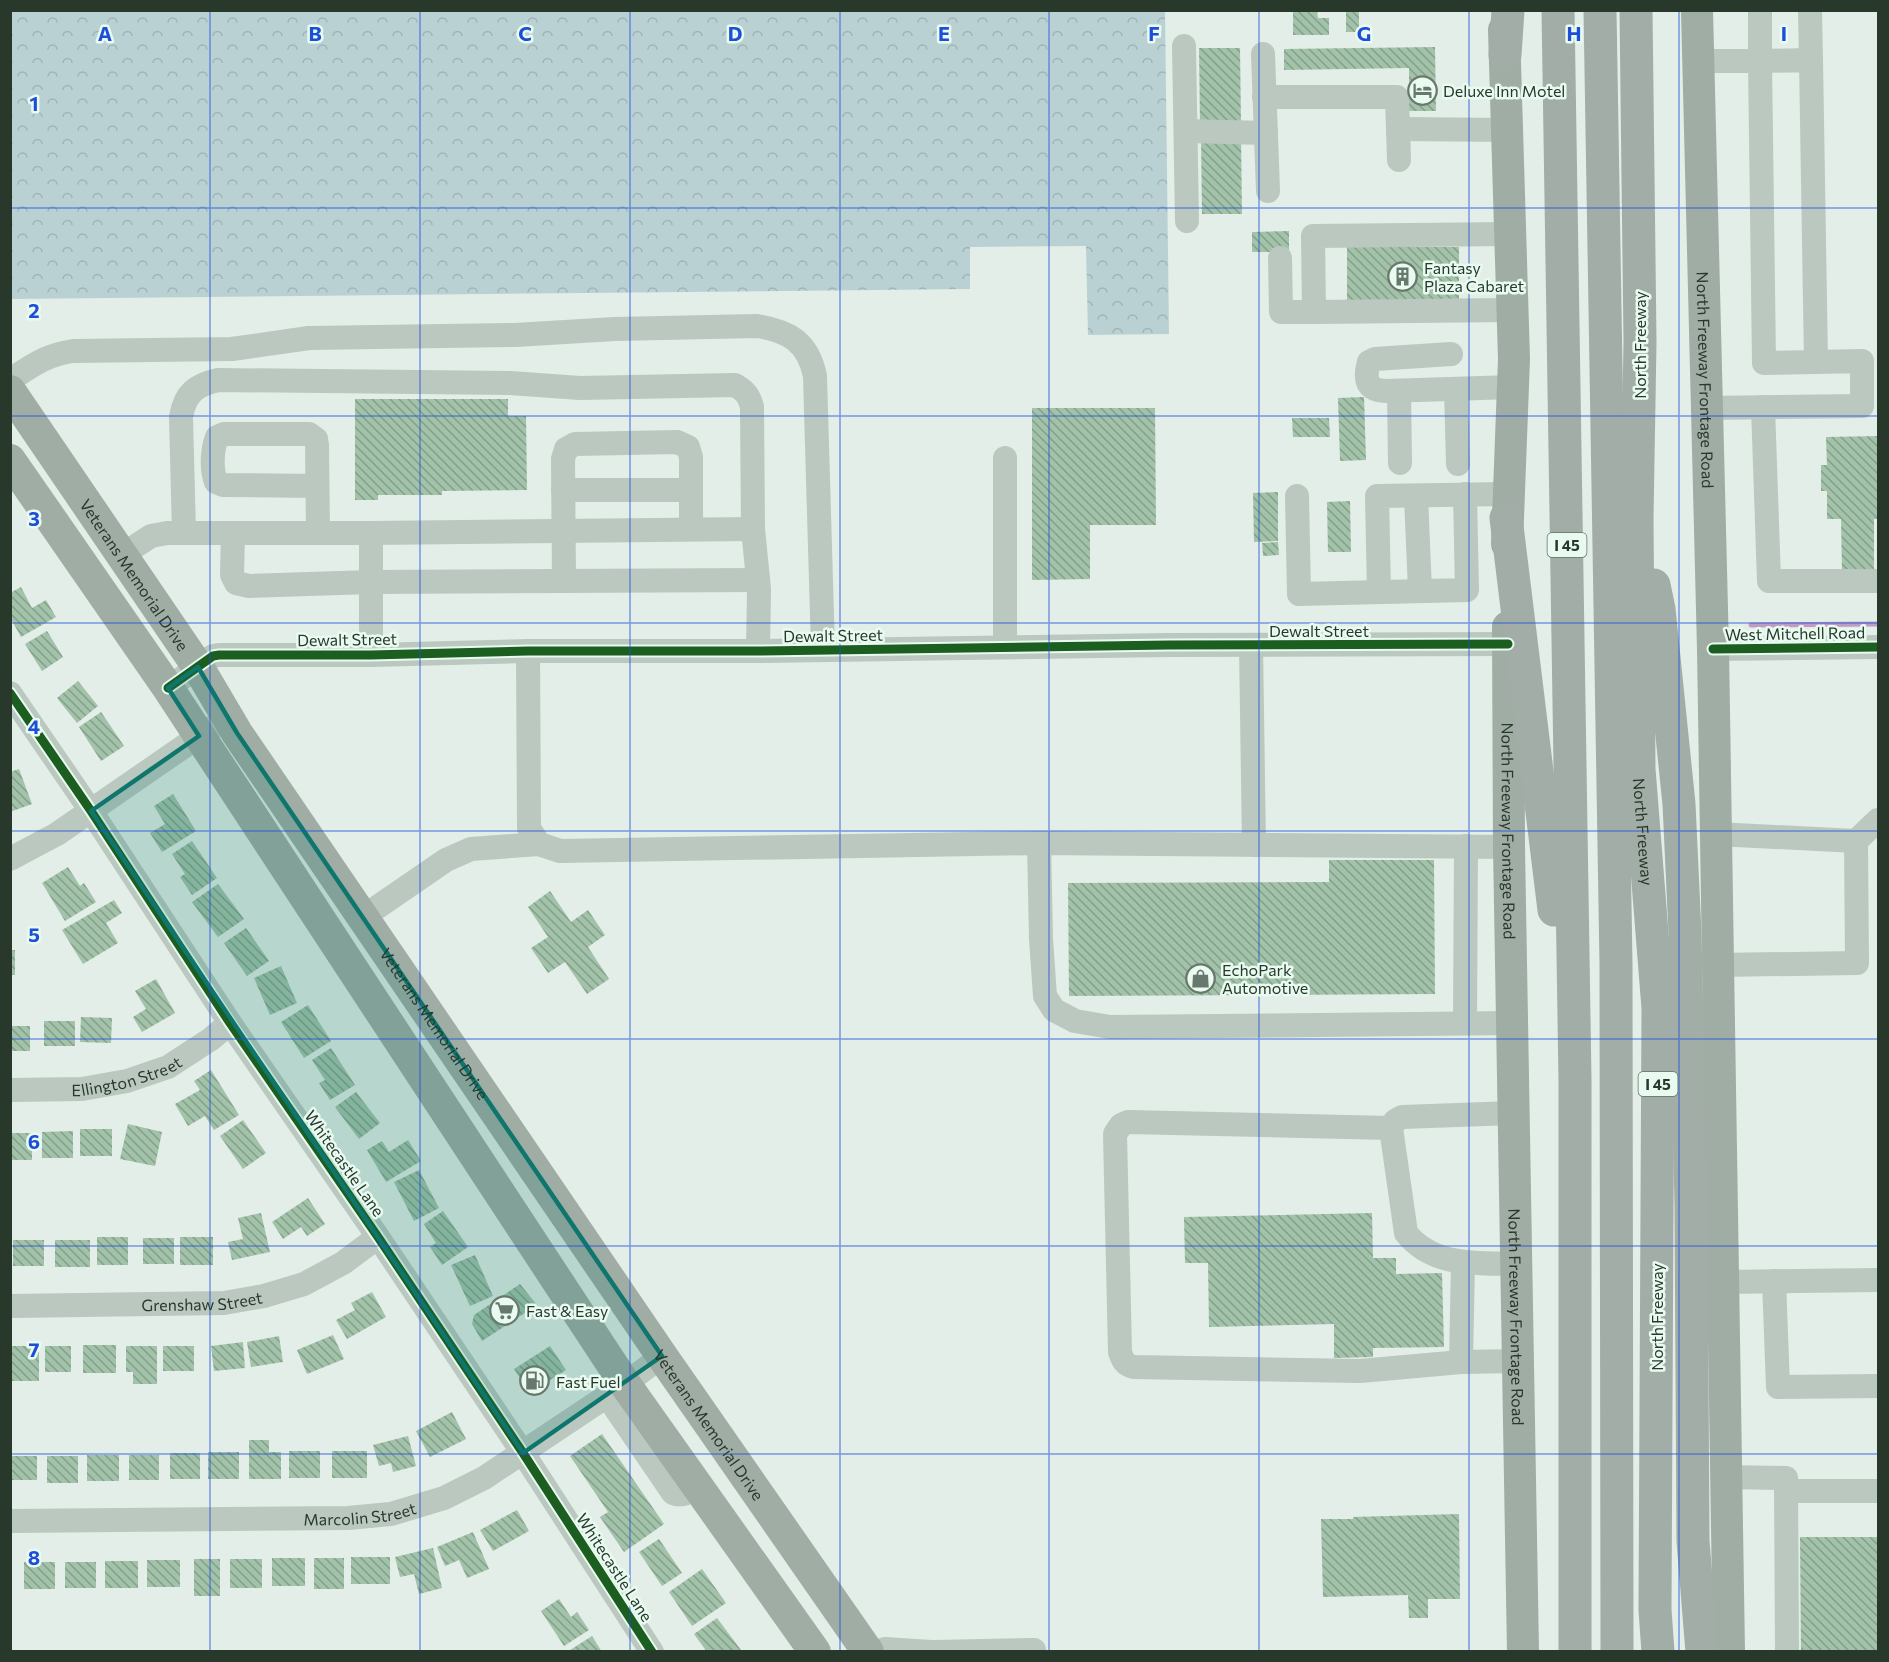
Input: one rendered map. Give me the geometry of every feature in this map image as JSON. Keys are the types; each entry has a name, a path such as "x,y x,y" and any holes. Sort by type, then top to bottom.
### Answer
{"highway":[{"path":"1505,55 1506,10"},
{"name":"I 45","path":"1558,10 1575,1080 1575,1652"},
{"name":"North Freeway","path":"1600,10 1616,964 1617,1652"},
{"name":"North Freeway","path":"1636,10 1640,342 1639,769 1658,1008 1655,1610 1658,1652"},
{"path":"1507,506 1575,1080"},
{"path":"1638,518 1659,609 1679,804 1685,933 1691,1193 1693,1541 1702,1652"}],"main road":[{"name":"North Freeway Frontage Road","path":"1696,10 1713,649 1729,1652"},
{"name":"North Freeway Frontage Road","path":"1505,55 1513,387 1507,506 1509,847 1523,1652"},
{"name":"Veterans Memorial Drive","path":"10,391 198,667 227,718 662,1356 868,1652"},
{"path":"10,460 168,688 389,1026 616,1390 698,1486 815,1652"},
{"path":"389,1026 422,1002"}],"street":[{"path":"1707,408 1870,406 1862,361 1764,363 1760,10"},
{"path":"1810,10 1816,362"},
{"path":"1184,46 1187,221"},
{"path":"1263,54 1268,190"},
{"path":"1698,61 1811,60"},
{"path":"1264,97 1397,97 1399,160"},
{"path":"1398,129 1507,130"},
{"path":"1186,131 1266,133"},
{"path":"1314,312 1313,236 1510,234"},
{"path":"1280,258 1281,312 1512,310"},
{"path":"10,380 41,359 73,351 232,349 309,338 515,336 615,329 757,326 779,329 794,338 805,350 813,365 815,376 823,650"},
{"path":"1451,354 1375,359 1369,362 1366,371 1367,381 1377,391 1513,387"},
{"path":"184,533 181,417 183,405 191,392 203,383 218,380 510,383 580,388 735,385 744,390 752,407 753,529 758,580 758,651"},
{"path":"1456,389 1458,464"},
{"path":"1399,391 1400,464"},
{"path":"1763,407 1769,581 1878,581"},
{"path":"564,581 563,459 566,449 575,444 677,442 687,447 691,457 691,529"},
{"path":"1005,458 1005,647"},
{"path":"317,486 318,533"},
{"path":"563,490 691,490"},
{"path":"1379,592 1377,496 1465,495 1507,506"},
{"path":"1297,496 1299,594 1467,590 1465,495"},
{"path":"1416,496 1420,591"},
{"path":"122,555 151,536 167,533 753,529"},
{"path":"233,533 232,575 236,583 249,586 371,582 758,580"},
{"path":"371,533 371,655"},
{"name":"Dewalt Street","path":"168,688 213,656 219,655 1508,644"},
{"path":"1251,645 1254,845"},
{"name":"West Mitchell Road","path":"1713,649 1878,647"},
{"path":"528,651 529,828 539,844"},
{"name":"Whitecastle Lane","path":"10,693 91,811 230,1023 523,1452 652,1652"},
{"path":"10,859 57,834 227,718"},
{"path":"1716,834 1856,841 1878,820"},
{"path":"1718,965 1857,963 1856,841"},
{"path":"363,917 446,860 471,849 539,844 560,851 1040,843 1509,847"},
{"path":"1040,843 1041,939 1045,996 1054,1010 1075,1022 1110,1027 1512,1023"},
{"path":"1465,1023 1466,846"},
{"name":"Ellington Street","path":"10,1090 82,1089 127,1081 168,1067 211,1039 230,1023"},
{"path":"1513,1113 1402,1117 1395,1120 1391,1128 1406,1233 1414,1243 1446,1260 1463,1263 1516,1264"},
{"path":"1391,1128 1128,1122 1121,1125 1115,1134 1120,1352 1123,1360 1128,1366 1134,1367 1360,1371 1461,1362 1517,1361"},
{"name":"Grenshaw Street","path":"10,1306 224,1303 264,1296 304,1284 343,1263 378,1237"},
{"path":"1461,1362 1463,1263"},
{"path":"1723,1282 1878,1280"},
{"path":"1774,1281 1778,1387 1878,1386"},
{"name":"Marcolin Street","path":"10,1521 348,1518 391,1514 444,1498 484,1478 616,1390 662,1356"},
{"path":"1726,1477 1786,1478 1787,1652"},
{"path":"1786,1491 1878,1491"},
{"path":"877,1652 885,1650 933,1652 1034,1650"}],"highlighted area":[{"path":"198,667 237,733 662,1356 523,1453 91,811 199,736 168,688"}],"green space":[{"path":"10,11 1165,11 1169,334 1088,335 1086,246 970,247 970,289 11,299"}],"building":[{"path":"1293,10 1317,10 1318,18 1329,18 1329,35 1293,35"},
{"path":"1346,10 1359,10 1359,32 1346,32"},
{"name":"Deluxe Inn Motel","path":"1435,47 1436,111 1409,111 1409,68 1284,70 1284,49"},
{"path":"1199,48 1240,48 1241,126 1200,127"},
{"path":"1201,136 1241,136 1242,214 1202,214"},
{"path":"1289,231 1289,252 1252,252 1252,232"},
{"name":"Fantasy Plaza Cabaret","path":"1347,247 1459,247 1459,306 1347,306"},
{"path":"1364,397 1366,460 1340,461 1338,398"},
{"path":"355,399 508,399 508,416 526,416 527,490 442,491 442,495 378,495 378,500 355,500"},
{"path":"1032,408 1155,408 1156,525 1090,525 1090,579 1032,580"},
{"path":"1292,418 1329,418 1330,437 1293,437"},
{"path":"1878,436 1878,519 1874,519 1874,571 1842,572 1841,519 1827,519 1827,491 1821,491 1821,465 1827,465 1826,437"},
{"path":"1278,492 1278,541 1254,542 1253,493"},
{"path":"1350,501 1351,552 1328,552 1327,502"},
{"path":"1278,542 1279,555 1263,556 1262,543"},
{"path":"21,587 32,608 46,600 56,617 21,637 10,617 10,593"},
{"path":"47,631 63,657 42,671 25,644"},
{"path":"78,681 98,706 77,723 57,698"},
{"path":"101,712 124,746 101,761 79,727"},
{"path":"19,769 32,804 10,812 10,772"},
{"path":"173,794 196,831 162,852 150,833 165,824 154,806"},
{"path":"192,841 217,878 192,895 180,877 185,874 172,854"},
{"path":"1329,860 1434,860 1435,994 1069,996 1068,883 1329,882"},
{"path":"68,867 80,886 84,883 96,902 65,921 42,883"},
{"path":"218,884 244,919 218,937 192,902"},
{"path":"550,891 571,922 588,910 605,935 588,947 609,979 587,994 565,962 548,973 531,948 548,937 528,907"},
{"path":"114,900 122,913 106,923 118,943 83,964 62,930"},
{"path":"246,928 269,961 247,976 224,943"},
{"path":"10,950 15,950 15,975 10,975"},
{"path":"281,966 297,1003 270,1015 254,978"},
{"path":"156,979 175,1013 142,1032 133,1017 146,1009 135,991"},
{"path":"308,1005 331,1041 304,1058 281,1022"},
{"path":"81,1017 112,1018 111,1043 80,1042"},
{"path":"44,1021 75,1021 75,1046 44,1046"},
{"path":"10,1026 30,1026 30,1051 10,1051"},
{"path":"331,1048 355,1085 330,1100 319,1083 325,1080 312,1060"},
{"path":"211,1070 239,1115 214,1130 205,1116 188,1126 175,1104 200,1090 194,1081"},
{"path":"356,1092 380,1123 359,1139 335,1107"},
{"path":"243,1120 266,1153 243,1169 220,1136"},
{"path":"128,1124 162,1132 155,1166 120,1159"},
{"path":"80,1129 112,1129 112,1156 80,1156"},
{"path":"73,1131 73,1158 42,1158 42,1132"},
{"path":"10,1133 32,1133 32,1160 10,1160"},
{"path":"408,1140 421,1161 386,1182 367,1150 382,1141 389,1152"},
{"path":"419,1170 439,1208 414,1221 394,1182"},
{"path":"308,1198 325,1224 307,1236 301,1227 283,1239 272,1222"},
{"path":"443,1211 468,1247 442,1265 430,1247 436,1243 424,1224"},
{"path":"261,1213 270,1252 232,1260 228,1242 243,1239 238,1218"},
{"path":"1372,1213 1373,1258 1396,1258 1396,1274 1442,1273 1444,1347 1373,1348 1373,1357 1334,1358 1334,1324 1209,1327 1208,1263 1185,1263 1184,1217"},
{"path":"97,1237 128,1237 128,1265 97,1265"},
{"path":"180,1237 213,1237 213,1265 180,1265"},
{"path":"143,1238 174,1238 174,1264 143,1264"},
{"path":"13,1240 44,1240 44,1266 13,1266"},
{"path":"55,1240 90,1240 90,1267 55,1267"},
{"path":"475,1255 493,1296 470,1306 451,1265"},
{"name":"Fast & Easy","path":"520,1284 537,1305 482,1341 472,1324 474,1315"},
{"path":"372,1292 386,1317 347,1339 336,1320 355,1310 351,1303"},
{"path":"333,1335 344,1359 307,1374 297,1350"},
{"path":"279,1336 283,1362 251,1367 247,1342"},
{"path":"243,1342 245,1368 214,1371 211,1346"},
{"path":"83,1345 116,1345 116,1373 83,1373"},
{"path":"10,1346 39,1346 39,1381 10,1381"},
{"path":"45,1346 71,1346 71,1372 45,1372"},
{"path":"126,1346 157,1346 157,1384 133,1384 133,1372 126,1372"},
{"path":"163,1346 194,1346 194,1371 163,1371"},
{"name":"Fast Fuel","path":"550,1346 566,1370 530,1393 514,1369"},
{"path":"452,1412 466,1439 430,1457 416,1431"},
{"path":"602,1434 664,1524 624,1552 600,1517 608,1512 570,1456"},
{"path":"408,1436 416,1466 393,1472 391,1463 379,1466 373,1445"},
{"path":"249,1440 269,1440 269,1452 281,1452 281,1479 249,1479"},
{"path":"289,1451 320,1451 320,1478 289,1478"},
{"path":"332,1451 367,1451 367,1478 332,1478"},
{"path":"208,1452 239,1452 239,1479 208,1479"},
{"path":"170,1453 200,1453 200,1479 170,1479"},
{"path":"87,1455 119,1455 119,1481 87,1481"},
{"path":"129,1455 159,1455 159,1480 129,1480"},
{"path":"11,1456 37,1456 37,1480 11,1480"},
{"path":"47,1456 78,1456 78,1483 47,1483"},
{"path":"517,1510 529,1531 493,1551 480,1530"},
{"path":"1459,1514 1460,1599 1428,1599 1428,1618 1409,1618 1408,1595 1323,1597 1321,1519"},
{"path":"473,1532 489,1569 467,1578 459,1560 445,1566 437,1547"},
{"path":"1800,1537 1878,1537 1878,1652 1801,1652"},
{"path":"659,1539 682,1573 662,1586 639,1552"},
{"path":"433,1548 442,1588 419,1594 414,1574 400,1577 395,1557"},
{"path":"351,1557 390,1557 390,1584 351,1584"},
{"path":"272,1558 305,1558 305,1586 272,1586"},
{"path":"314,1558 344,1558 344,1589 314,1589"},
{"path":"194,1559 220,1559 220,1596 194,1596"},
{"path":"230,1559 262,1559 262,1588 230,1588"},
{"path":"147,1560 180,1560 180,1587 147,1587"},
{"path":"105,1561 138,1561 138,1588 105,1588"},
{"path":"24,1562 55,1562 55,1589 24,1589"},
{"path":"65,1562 96,1562 96,1588 65,1588"},
{"path":"702,1569 726,1603 692,1626 669,1592"},
{"path":"559,1599 571,1617 577,1612 589,1630 564,1646 541,1611"},
{"path":"717,1618 741,1650 739,1652 707,1652 694,1634"},
{"path":"592,1636 602,1652 567,1652"}],"waterway":[{"path":"1751,625 1878,624"}],"cycle path":[{"path":"168,688 213,656 219,655 1169,645 1508,644"},
{"path":"1713,649 1878,647"},
{"path":"10,693 91,811 230,1023 378,1237 523,1453 652,1652"}],"place":[{"name":"Deluxe Inn Motel","path":"1422,90"},
{"name":"Fantasy Plaza Cabaret","path":"1403,276"},
{"name":"EchoPark Automotive","path":"1201,978"},
{"name":"Fast & Easy","path":"505,1310"},
{"name":"Fast Fuel","path":"535,1381"}]}
